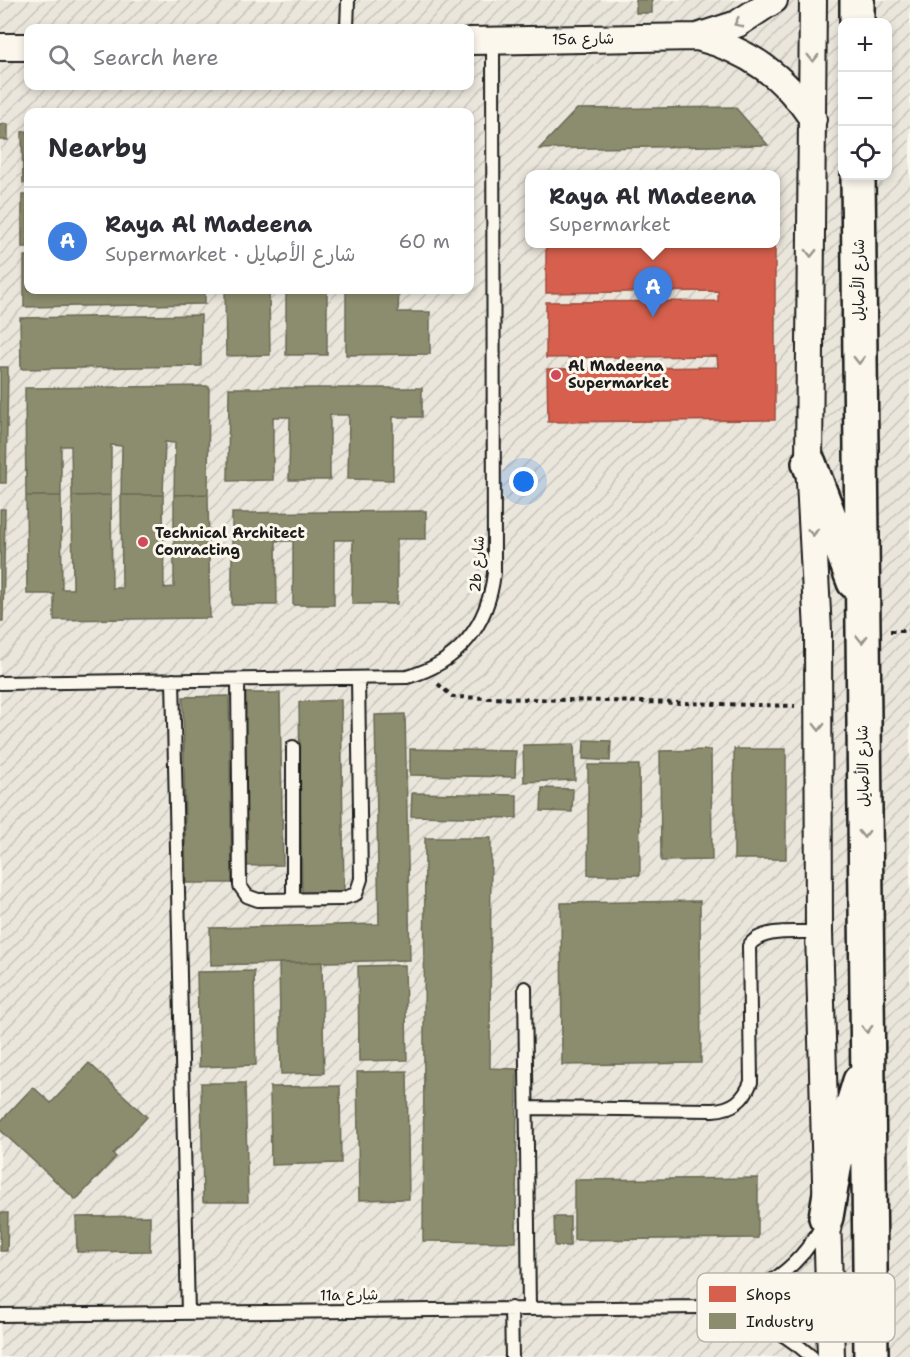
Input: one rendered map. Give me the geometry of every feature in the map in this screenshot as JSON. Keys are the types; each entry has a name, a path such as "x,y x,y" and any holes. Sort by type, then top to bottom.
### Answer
{"main road":[{"path":"857,0 857,18"},
{"name":"شارع الأصايل","path":"858,180 870,1273"},
{"path":"808,463 861,601"},
{"path":"826,1217 843,1129 867,1063"},
{"name":"شارع الأصايل","path":"871,1342 871,1357"}],"street":[{"name":"15a شارع","path":"697,37 737,24 774,0"},
{"path":"813,0 808,463 818,631 819,932 828,1273"},
{"name":"15a شارع","path":"481,40 697,37 717,42 755,60 788,86 813,119"},
{"path":"0,47 24,47"},
{"path":"830,1342 831,1357"}],"lane":[{"path":"347,24 348,0"},
{"name":"2b شارع","path":"0,682 407,677 424,672 456,653 468,640 479,625 492,592 481,40"},
{"path":"238,680 240,886 252,898 293,899 349,898 360,887 358,678"},
{"path":"173,680 188,1312"},
{"path":"293,747 293,899"},
{"path":"527,1108 713,1110 733,1106 741,1100 751,1082 749,946 752,940 764,935 819,932"},
{"path":"525,988 529,1308"},
{"name":"11a شارع","path":"782,1273 805,1252 826,1217"},
{"name":"11a شارع","path":"0,1315 697,1307"},
{"path":"511,1308 512,1357"},
{"name":"11a شارع","path":"792,1342 812,1357"}],"path":[{"path":"424,672 453,697 819,707"}],"shaded area":[{"path":"0,0 910,0 910,1357 0,1357"}],"building: Shops":[{"path":"546,248 775,248 775,420 548,422 547,369 718,367 717,356 546,358 546,302 718,301 718,291 546,293"}],"building: Industry":[{"path":"636,0 652,0 652,13 636,13"},
{"path":"735,107 768,145 539,149 577,109"},
{"path":"0,124 8,124 8,140 0,140"},
{"path":"22,132 24,132 24,183 23,183"},
{"path":"22,195 24,195 24,247 22,247"},
{"path":"24,294 205,294 205,304 24,307"},
{"path":"225,294 269,294 270,355 226,356"},
{"path":"286,294 327,294 327,355 286,355"},
{"path":"346,294 399,294 398,312 430,312 430,354 346,355"},
{"path":"201,315 201,366 21,369 20,318"},
{"path":"0,367 8,367 6,483 0,483"},
{"path":"209,386 208,494 174,495 175,443 165,442 163,495 121,495 122,446 111,445 111,495 72,496 71,446 61,446 61,496 26,496 25,388"},
{"path":"229,388 422,388 422,417 393,417 393,480 348,479 349,415 330,415 330,480 289,480 290,417 273,417 273,480 228,481"},
{"name":"Technical Architect Conracting","path":"208,494 210,618 54,620 54,594 27,594 26,496 61,496 62,589 73,589 72,496 111,495 112,588 122,588 121,495 163,495 164,588 174,587 174,495"},
{"path":"0,509 5,509 3,621 0,621"},
{"path":"426,511 426,539 397,539 397,604 352,604 353,540 334,540 334,605 293,605 293,541 276,541 277,605 232,605 232,513"},
{"path":"242,693 280,693 283,865 245,866"},
{"path":"229,696 232,883 186,883 183,697"},
{"path":"341,700 344,893 302,894 299,702"},
{"path":"405,714 410,960 211,965 210,928 379,924 375,715"},
{"path":"584,740 611,741 610,761 583,759"},
{"path":"574,744 575,780 524,782 523,745"},
{"path":"410,749 516,751 515,777 410,775"},
{"path":"734,749 786,749 786,859 734,859"},
{"path":"711,750 712,860 661,861 660,751"},
{"path":"588,765 639,765 640,875 588,875"},
{"path":"542,788 573,789 572,812 541,811"},
{"path":"412,793 517,795 517,818 411,816"},
{"path":"425,838 491,838 490,1068 517,1069 516,1242 423,1241"},
{"path":"700,901 701,1063 562,1065 561,903"},
{"path":"322,962 324,1073 281,1074 279,963"},
{"path":"405,965 407,1060 359,1061 358,966"},
{"path":"254,971 256,1065 199,1067 197,972"},
{"path":"89,1063 147,1117 113,1154 116,1157 76,1200 0,1130 0,1122 33,1087 51,1103"},
{"path":"407,1071 409,1199 359,1200 357,1072"},
{"path":"201,1083 245,1083 248,1202 203,1202"},
{"path":"340,1086 341,1163 271,1165 270,1087"},
{"path":"758,1178 758,1238 574,1240 574,1180"},
{"path":"0,1213 8,1213 7,1251 0,1251"},
{"path":"150,1216 150,1251 77,1252 76,1217"},
{"path":"554,1217 570,1217 570,1246 555,1246"}],"place":[{"name":"Raya Al Madeena","path":"653,317"},
{"name":"Al Madeena Supermarket","path":"556,375"},
{"name":"Technical Architect Conracting","path":"143,542"}]}
